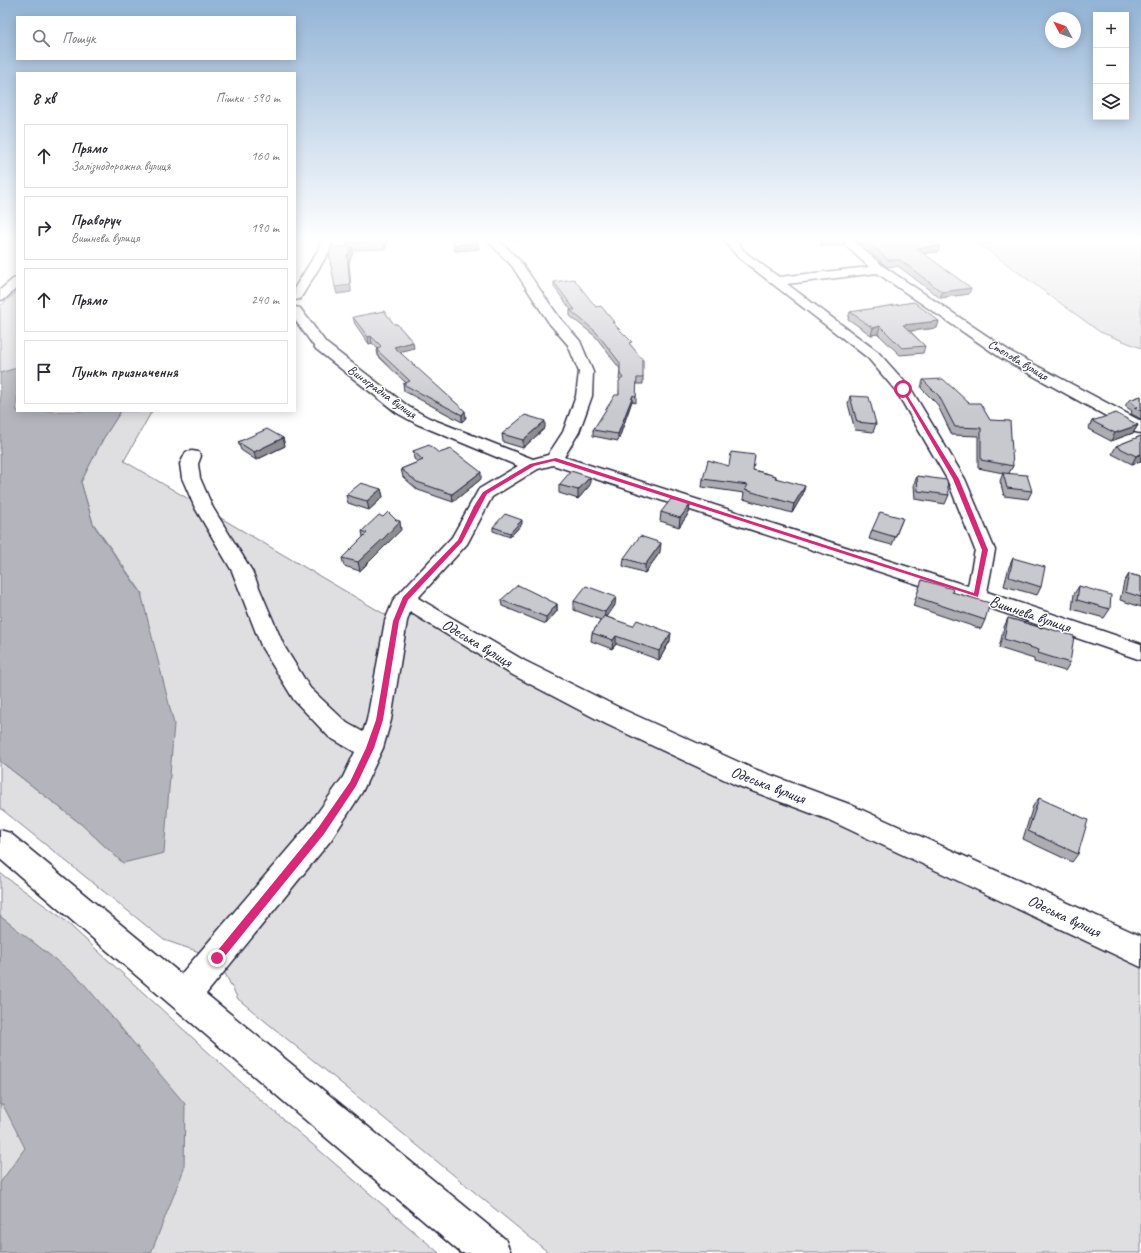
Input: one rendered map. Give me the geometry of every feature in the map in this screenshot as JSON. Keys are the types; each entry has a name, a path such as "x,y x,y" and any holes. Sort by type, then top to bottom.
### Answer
{"street":[{"path":"184,995 217,958 321,831 353,784 370,748 379,720 396,621 405,599 460,540 476,506 485,493 543,462 571,432 584,396 586,372 575,344 554,320 538,296"},
{"path":"797,296 873,356 903,389 956,479 985,550 976,596"},
{"name":"Степова вулиця","path":"920,296 1006,355 1141,428"},
{"name":"Виноградна вулиця","path":"296,312 321,346 403,410 422,421 543,462"},
{"path":"192,456 189,464 191,478 204,508 242,570 273,648 302,694 338,730 370,748"},
{"name":"Вишнева вулиця","path":"543,462 976,596 1141,652"},
{"name":"Одеська вулиця","path":"405,599 517,667 615,717 745,777 839,812 1141,952"},
{"path":"0,842 491,1253"}],"shaded area":[{"path":"12,296 16,296 16,368 0,373 0,306"},
{"path":"1051,296 1141,296 1141,348 1100,332"},
{"path":"16,368 16,412 120,412 103,439 81,482 93,524 141,593 174,724 164,853 123,863 81,824 0,761 0,373"},
{"path":"120,412 151,412 124,461 396,621 424,611 517,667 1141,952 1141,1253 549,1253 238,999 217,958 164,940 0,808 0,761 81,824 123,863 142,593 93,523 81,482 103,439"},
{"path":"0,873 62,918 255,1095 439,1253 0,1253"},
{"path":"0,916 80,979 185,1104 184,1169 151,1253 0,1253 0,1183 25,1148 3,1105 0,1105"}],"building":[{"path":"565,296 588,296 596,307 601,306 614,322 612,322 632,342 629,343 643,360 643,378 637,378 636,397 633,395 618,434 593,430 615,395 619,395 619,381 623,378 620,374 620,363 596,332 570,310 575,310"},
{"path":"914,302 939,321 903,325 925,346 902,348 880,326 873,328 850,312"},
{"path":"384,311 394,324 397,324 413,342 394,347 465,411 462,415 403,384 410,381 377,350 381,346 371,336 368,337 353,317"},
{"path":"943,379 969,403 980,403 990,420 1010,421 1013,466 981,460 981,428 955,427 939,396 923,380"},
{"path":"850,396 869,397 876,424 857,422"},
{"path":"1141,396 1141,411 1134,408 1137,407 1129,400"},
{"path":"1116,413 1138,425 1115,433 1092,421"},
{"path":"525,415 545,421 523,440 502,434"},
{"path":"267,429 283,438 254,452 238,442"},
{"path":"1141,436 1141,454 1136,456 1116,446"},
{"path":"429,445 439,453 451,449 481,472 452,494 417,482 401,469 423,460 413,451"},
{"path":"731,452 755,455 753,470 805,486 794,504 745,490 748,485 703,479 708,460 729,466"},
{"path":"571,471 590,477 578,490 559,485"},
{"path":"1003,473 1027,475 1032,491 1007,488"},
{"path":"917,476 947,480 949,495 918,491"},
{"path":"361,483 381,489 367,501 346,495"},
{"path":"671,499 690,505 680,518 661,512"},
{"path":"388,512 396,520 400,521 384,538 358,562 342,558 367,533 362,531 379,515 383,517"},
{"path":"880,512 903,518 895,537 872,530"},
{"path":"505,514 522,520 510,533 493,527"},
{"path":"640,536 661,543 645,565 624,558"},
{"path":"1013,558 1045,567 1041,587 1009,577"},
{"path":"1129,574 1141,577 1141,597 1125,592"},
{"path":"922,580 953,589 952,592 990,603 985,620 916,597"},
{"path":"518,585 557,604 546,617 501,600"},
{"path":"586,586 616,597 605,612 574,601"},
{"path":"1079,586 1111,595 1110,609 1077,600"},
{"path":"604,616 633,626 637,620 671,633 659,651 616,636 613,640 592,633"},
{"path":"1008,618 1074,636 1070,663 1038,653 1039,650 1004,639"},
{"path":"1039,798 1088,820 1078,854 1028,831"}],"route":[{"path":"217,958 321,831 353,784 370,748 379,720 396,621 405,599 417,584 444,559 460,540 476,506 485,493 532,465 554,459 976,596 985,550 956,479 903,389"}]}
